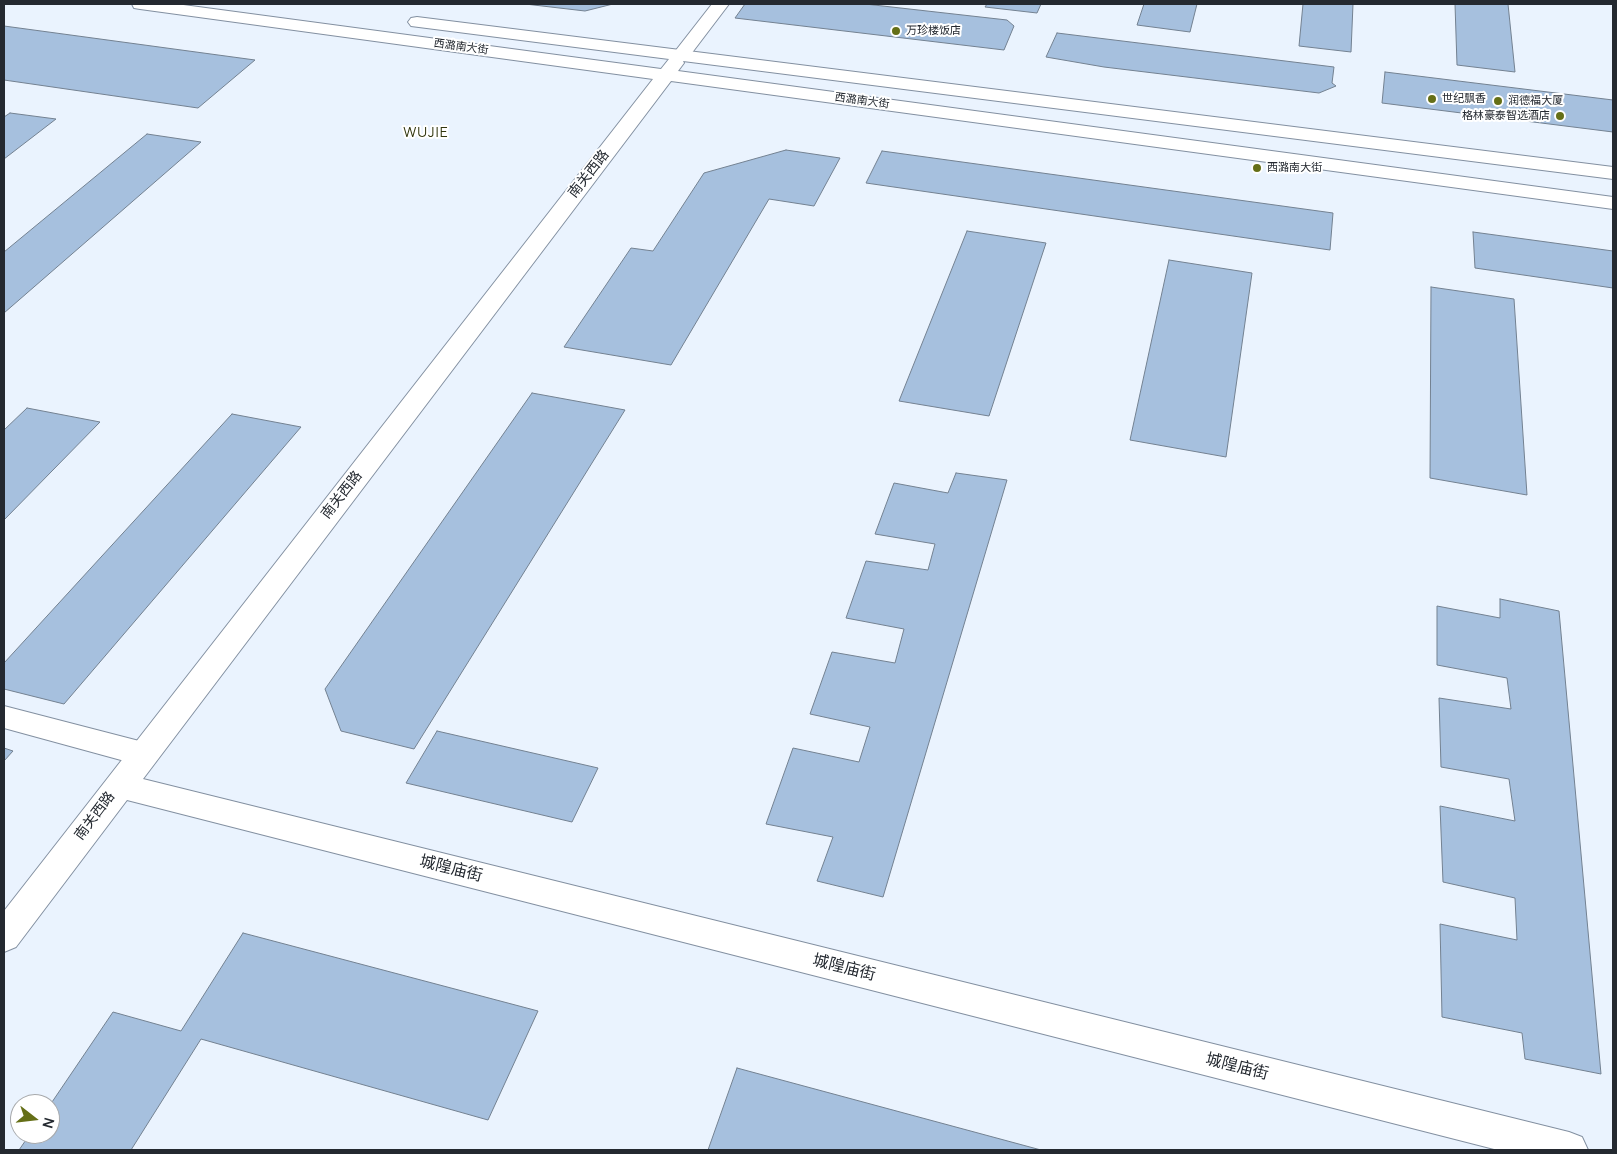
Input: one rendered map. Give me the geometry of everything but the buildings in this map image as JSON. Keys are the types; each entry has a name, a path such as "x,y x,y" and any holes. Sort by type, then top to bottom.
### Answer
{"street":[{"name":"西潞南大街","path":"140,4 1613,203"},
{"name":"南关西路","path":"4,937 721,4"},
{"name":"西潞南大街","path":"396,19 1613,173"},
{"path":"4,717 143,754"},
{"name":"城隍庙街","path":"119,786 1569,1150"}],"place":[{"name":"万珍楼饭店","path":"896,31"},
{"name":"世纪飘香","path":"1432,99"},
{"name":"润德福大厦","path":"1498,101"},
{"name":"格林豪泰智选酒店","path":"1560,116"},
{"name":"西潞南大街","path":"1257,168"}],"district":[{"name":"WUJIE","path":"426,133"}]}
